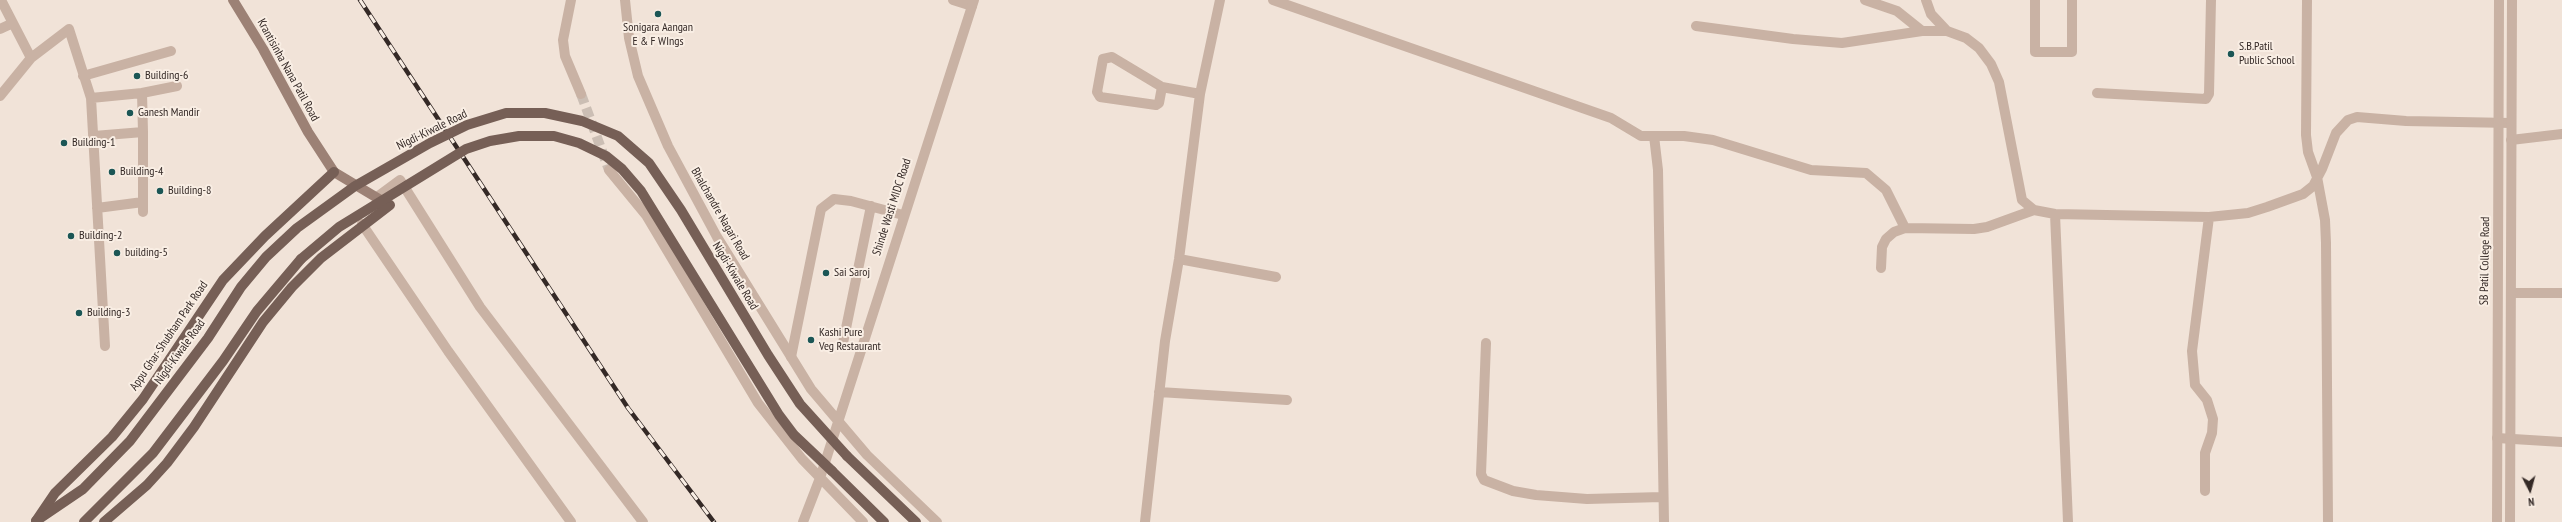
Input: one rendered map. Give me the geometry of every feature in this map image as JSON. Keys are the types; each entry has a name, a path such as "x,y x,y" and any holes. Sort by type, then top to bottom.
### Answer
{"main road":[{"name":"Krantisinha Nana Patil Road","path":"233,0 263,49 308,132 334,172"},
{"name":"Nigdi-Kiwale Road","path":"36,521 83,489 130,441 208,338 241,287 266,257 297,228 355,186 430,142 467,125 506,113 545,113 582,121 618,136 648,163 681,210 760,342 800,404 847,456 916,522"},
{"path":"84,522 153,453 223,361 257,311 301,259 339,227 466,149 490,141 519,136 554,136 579,143 606,156 622,169 654,211 790,430 884,522"},
{"path":"104,522 148,485 167,463 194,427 263,322 292,287 321,258 362,224 390,205 334,172"},
{"name":"Appu Ghar-Shubham Park Road","path":"36,521 54,493 112,437 143,399 223,280 264,236 334,172"}],"street":[{"path":"1,0 32,58"},
{"path":"571,0 564,45 565,56 581,94"},
{"name":"Bhalchandre Nagari Road","path":"625,0 629,38 638,76 668,146 717,237 811,389 837,422 867,455 936,522"},
{"path":"955,0 973,3"},
{"path":"1145,522 1159,392 1179,259 1200,94 1220,0"},
{"path":"1273,0 1611,118 1641,136 1684,136 1713,140 1811,170 1866,173 1886,190 1905,228"},
{"path":"1926,0 1931,14 1947,31"},
{"path":"2035,0 2035,52 2072,52 2072,0"},
{"path":"2097,93 2206,99 2209,94 2211,0"},
{"path":"2307,0 2306,135 2308,152 2317,177 2325,220 2326,243 2328,522"},
{"name":"SB Patil College Road","path":"2497,522 2500,122 2499,0"},
{"name":"SB Patil College Road","path":"2510,522 2512,0"},
{"path":"1869,1 1897,10 1922,32"},
{"name":"Shinde Wasti MIDC Road","path":"803,522 820,478 903,215 973,3"},
{"path":"0,30 12,23"},
{"path":"1696,26 1842,43 1922,32 1947,31 1966,38 1979,48 1991,64 2004,104 2017,184 2022,200 2034,210 2055,214 2209,217 2248,213 2290,200 2303,194 2313,186 2336,133 2348,120 2357,117 2406,121 2511,123"},
{"path":"0,96 32,58 69,29 91,98 105,346"},
{"path":"83,76 171,51"},
{"path":"1162,87 1159,103 1154,106 1103,98 1097,95 1103,59 1109,56 1162,87 1200,94"},
{"path":"91,98 142,93 177,86"},
{"path":"97,208 143,207 142,93"},
{"path":"94,136 142,132"},
{"path":"2511,140 2562,134"},
{"path":"1654,136 1659,186 1662,497 1664,522"},
{"path":"609,170 646,215 758,403 784,438 863,522"},
{"path":"377,197 400,180 480,307 643,522"},
{"path":"791,357 821,209 834,199 871,206 903,215"},
{"path":"843,343 871,206"},
{"path":"1881,268 1882,247 1886,239 1894,232 1905,228 1974,229 1987,227 2034,210"},
{"path":"2055,214 2068,522"},
{"path":"2205,491 2205,460 2212,433 2213,419 2207,400 2195,385 2192,351 2209,217"},
{"path":"362,224 448,351 571,522"},
{"path":"1179,259 1276,277"},
{"path":"2511,293 2562,293"},
{"path":"1486,342 1481,474 1484,480 1513,491 1587,500 1662,497"},
{"path":"1159,392 1287,400"},
{"path":"2497,438 2562,442"}],"tunnel":[{"path":"581,94 609,170"}],"railway":[{"path":"360,0 628,408 714,522"}],"place":[{"name":"Sonigara Aangan E & F WIngs","path":"658,14"},
{"name":"S.B.Patil Public School","path":"2231,54"},
{"name":"Building-6","path":"137,76"},
{"name":"Ganesh Mandir","path":"130,113"},
{"name":"Building-1","path":"64,143"},
{"name":"Building-4","path":"112,172"},
{"name":"Building-8","path":"160,191"},
{"name":"Building-2","path":"71,236"},
{"name":"building-5","path":"117,253"},
{"name":"Sai Saroj","path":"826,273"},
{"name":"Building-3","path":"79,313"},
{"name":"Kashi Pure Veg Restaurant","path":"811,340"}]}
